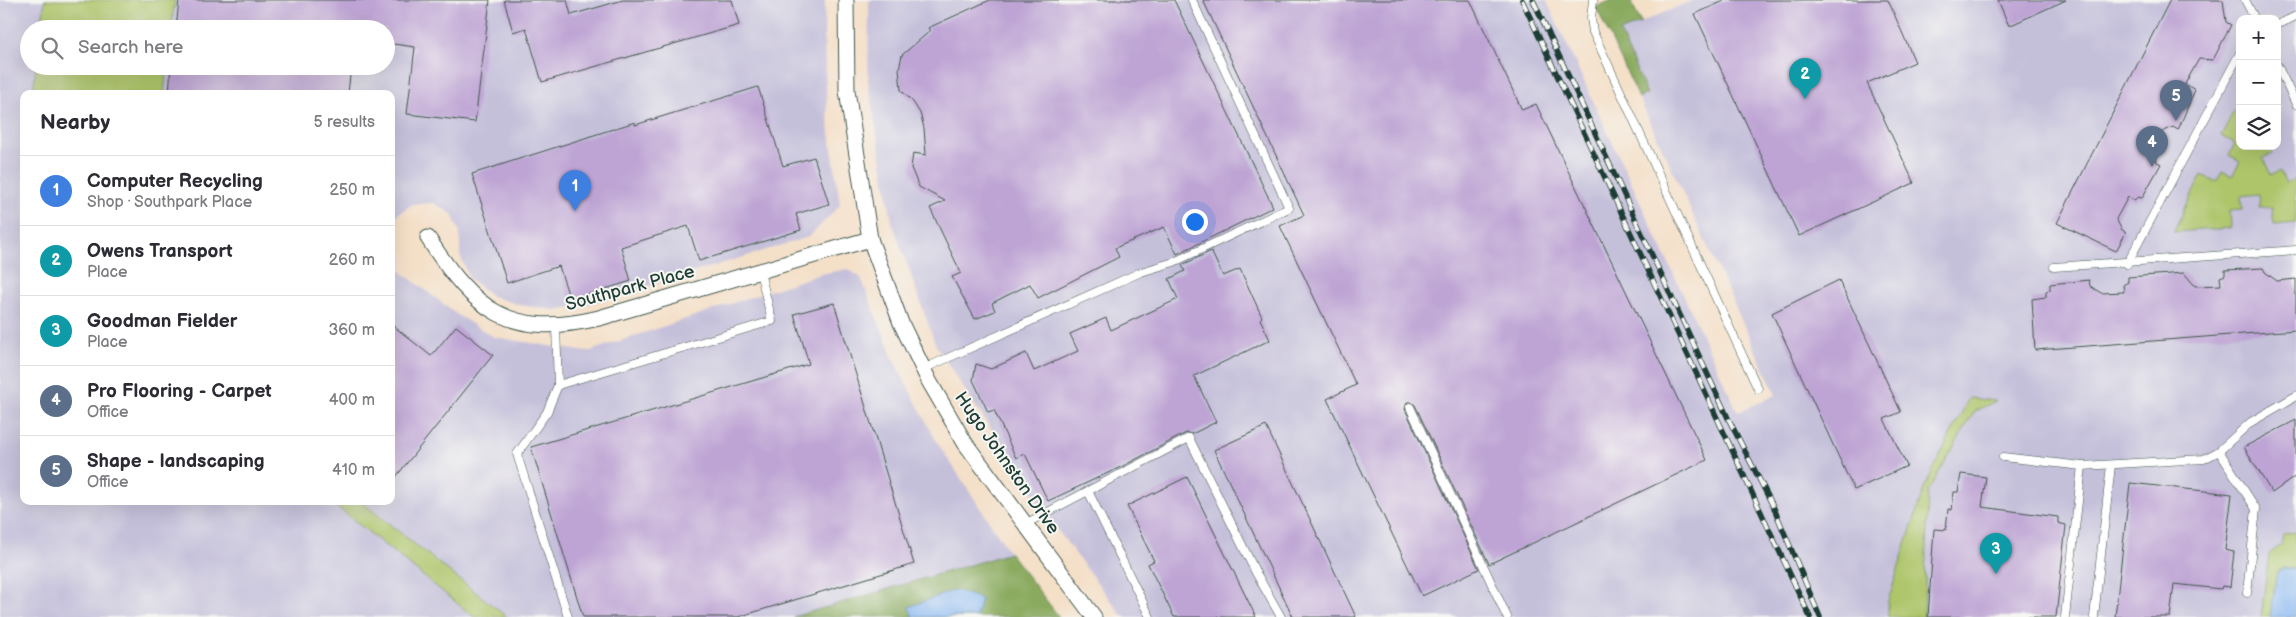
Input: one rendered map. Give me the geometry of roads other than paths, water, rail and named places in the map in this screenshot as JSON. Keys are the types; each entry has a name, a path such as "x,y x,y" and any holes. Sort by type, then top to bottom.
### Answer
{"street":[{"name":"Hugo Johnston Drive","path":"846,0 847,90 870,239 901,323 923,369 965,443 1094,617"},
{"name":"Southpark Place","path":"428,238 456,280 471,296 488,308 509,318 556,326 599,318 870,239"}],"lane":[{"path":"923,369 1141,272 1174,262 1289,208 1192,0"},
{"path":"1593,0 1591,18 1593,32 1758,389"},
{"path":"2245,0 2253,15"},
{"path":"2281,23 2296,16"},
{"path":"2127,264 2236,60"},
{"path":"2281,73 2296,104"},
{"path":"2054,267 2127,264 2296,250"},
{"path":"558,385 772,321 760,272"},
{"path":"556,326 558,385 547,412 517,454 568,617"},
{"path":"2003,457 2082,466 2204,459 2219,451 2251,422 2296,396"},
{"path":"1410,407 1507,617"},
{"path":"1025,524 1189,438 1255,571 1281,617"},
{"path":"2219,451 2256,509 2246,593"},
{"path":"2094,617 2111,465"},
{"path":"2065,617 2082,466"},
{"path":"1088,491 1150,617"}],"water":[{"path":"2284,568 2296,570 2296,617 2270,617 2277,572"},
{"path":"955,590 981,599 976,617 913,617 909,607"}],"railway":[{"path":"1522,0 1810,617"},
{"path":"1533,0 1728,418 1773,506 1820,617"}],"place":[{"name":"Owens Transport","path":"1805,99"},
{"name":"Shape - landscaping","path":"2176,121"},
{"name":"Pro Flooring - Carpet","path":"2152,167"},
{"name":"Computer Recycling","path":"575,211"},
{"name":"Goodman Fielder","path":"1996,574"}]}
